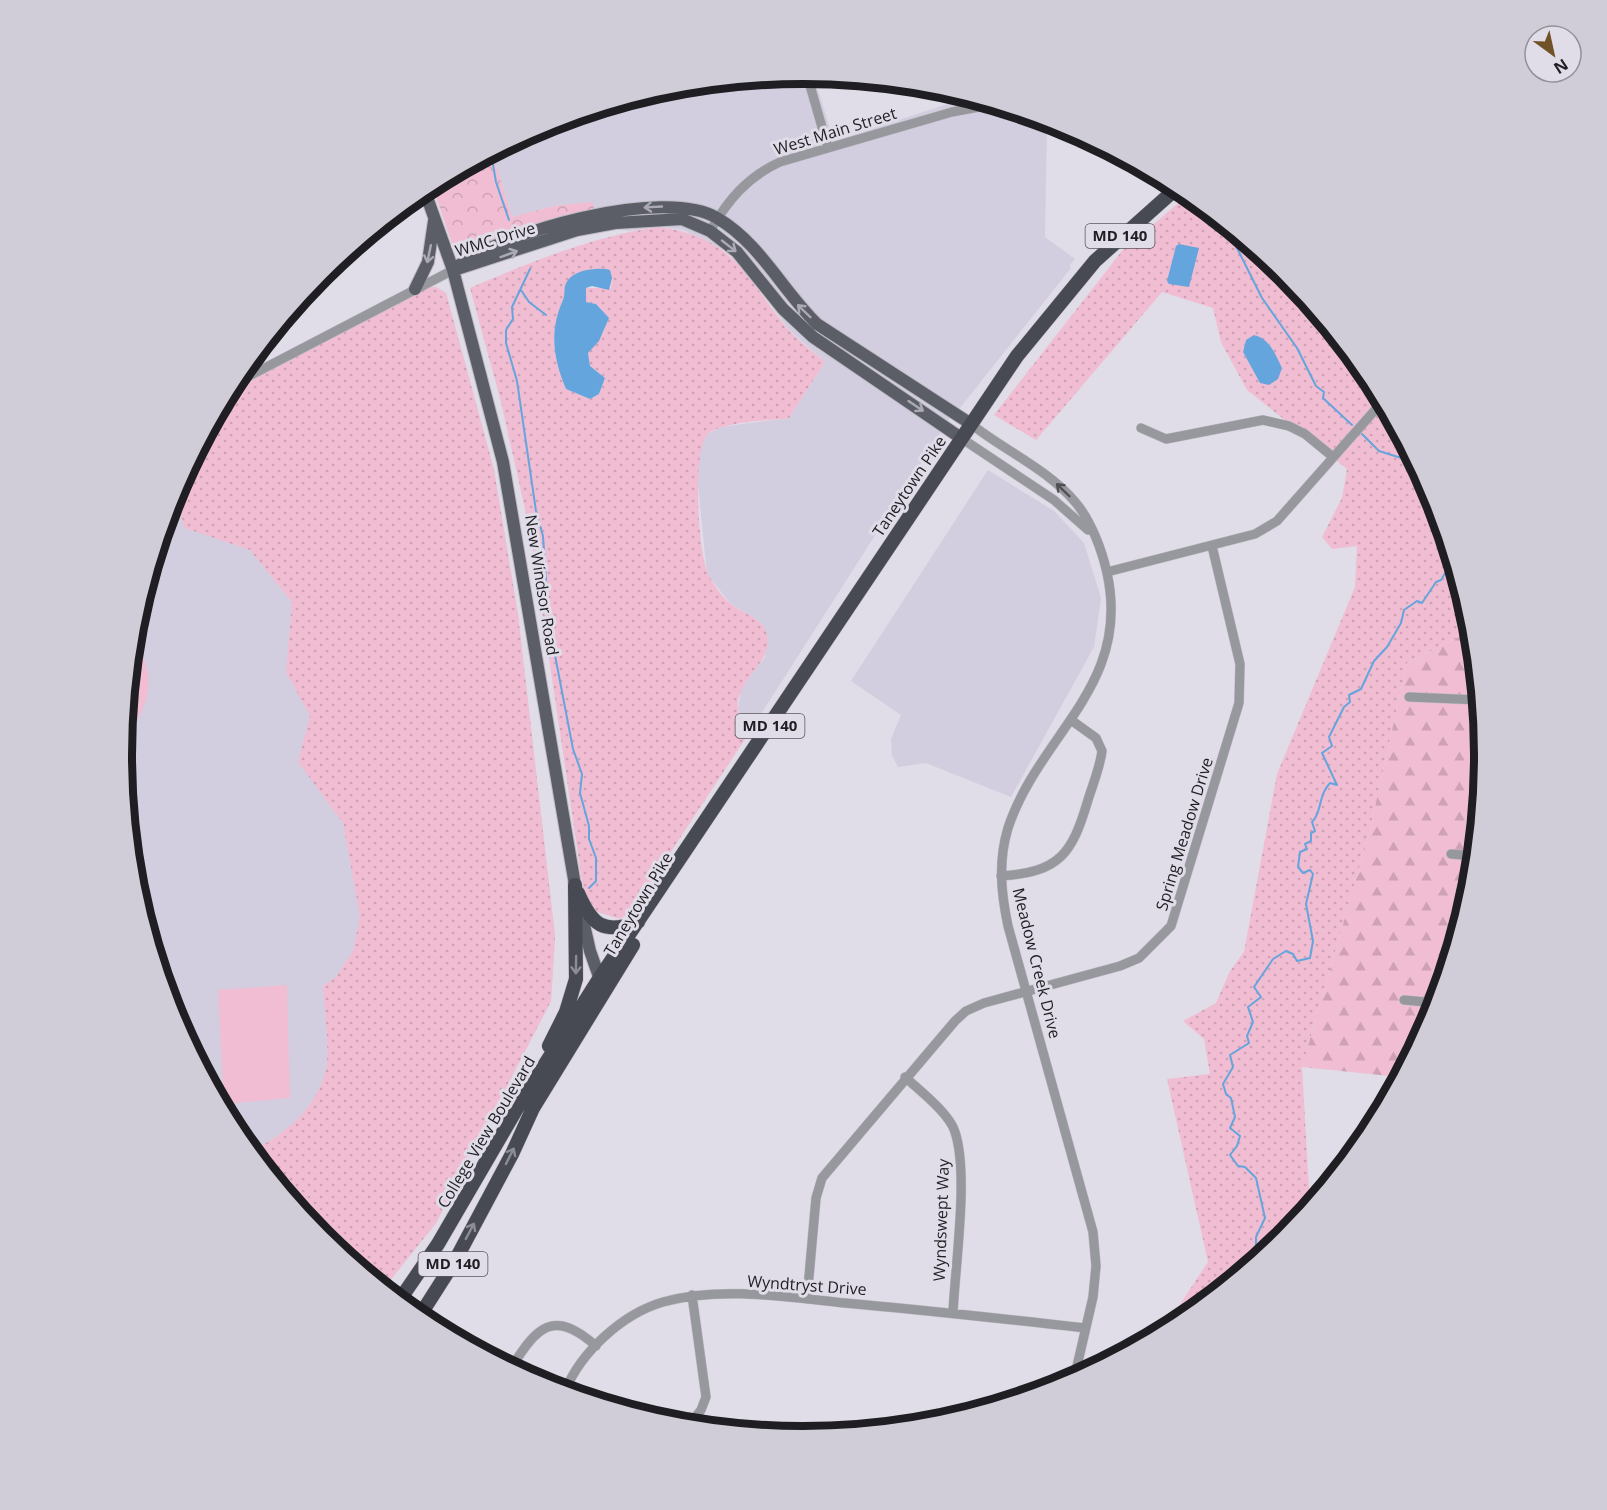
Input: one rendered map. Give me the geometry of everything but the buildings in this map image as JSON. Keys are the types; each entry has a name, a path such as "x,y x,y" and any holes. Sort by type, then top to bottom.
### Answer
{"highway":[{"name":"Taneytown Pike","path":"602,985 700,832 1017,356 1081,277 1120,237 1170,193"},
{"name":"Taneytown Pike","path":"602,985 638,922 700,832"},
{"path":"575,885 585,910 601,926 615,928 638,922"},
{"path":"516,1110 572,997 577,962 575,885"},
{"name":"College View Boulevard","path":"404,1294 438,1244 516,1110 602,985"},
{"name":"College View Boulevard","path":"424,1308 456,1258 512,1154 533,1108 602,985"},
{"path":"397,1288 503,1134"}],"main road":[{"name":"New Windsor Road","path":"428,199 453,270 506,473 575,885 602,985"},
{"name":"WMC Drive","path":"453,270 466,259 488,249 573,220 664,207 694,207 717,218 759,254 798,306 817,324 971,424"},
{"path":"415,289 428,262 434,217"},
{"name":"WMC Drive","path":"453,270 577,230 615,223 682,219 710,231 737,252 783,309 813,337 961,438"}],"street":[{"path":"810,84 828,148"},
{"name":"West Main Street","path":"710,231 729,199 766,168 952,112 979,108"},
{"path":"251,375 453,270"},
{"path":"1107,572 1255,534 1277,521 1377,408"},
{"path":"1141,428 1166,439 1236,423 1263,420 1297,430 1333,457"},
{"name":"Meadow Creek Drive","path":"971,424 1059,485 1077,504 1095,538 1107,572 1111,609 1107,646 1098,673 1017,806 1005,838 1001,876 1004,910 1093,1232 1095,1266 1093,1298 1076,1368"},
{"name":"Meadow Creek Drive","path":"961,438 1054,500 1095,538"},
{"name":"Spring Meadow Drive","path":"807,1299 816,1198 822,1178 905,1077 966,1011 984,1003 1130,962 1154,945 1171,926 1239,704 1240,664 1212,546"},
{"path":"1409,697 1472,700"},
{"path":"1001,876 1029,874 1046,868 1064,855 1075,840 1102,751 1096,738 1071,720"},
{"path":"1451,854 1467,855"},
{"path":"1404,1000 1427,1002"},
{"name":"Wyndswept Way","path":"905,1077 932,1102 955,1130 961,1177 952,1313"},
{"path":"692,1295 706,1397 696,1417"},
{"name":"Wyndtryst Drive","path":"570,1383 596,1346 630,1317 661,1303 692,1295 807,1299 1085,1328"},
{"path":"516,1361 528,1341 538,1331 551,1326 565,1326 578,1330 596,1346"}],"shaded area":[{"path":"816,84 834,141 955,102 1047,130 1045,237 1075,259 1069,266 1071,268 960,408 957,407 747,736 738,709 742,685 765,657 762,624 730,603 707,574 697,475 700,447 707,434 721,427 789,418 825,362 789,330 758,287 727,252 683,230 659,227 628,231 594,210 554,206 512,217 494,160 547,135 588,120 630,107 716,90 760,85"},
{"path":"436,287 446,293 494,470 518,615 555,936 551,1001 436,1223 389,1282 329,1229 299,1197 271,1163 222,1090 202,1052 168,971 155,929 138,843 132,755 134,711 138,667 155,581 168,539 202,458 222,419 250,376"},
{"path":"988,470 1054,511 1084,543 1101,598 1094,647 1011,797 926,763 898,767 892,756 891,739 901,715 851,681"}],"green space":[{"path":"494,160 512,217 554,206 593,202 594,210 569,215 472,250 460,249 452,244 435,194"},
{"path":"1181,201 1246,251 1278,281 1336,347 1361,382 1385,420 1423,498 1452,581 1462,624 1464,635 1407,663 1369,834 1302,1067 1309,1195 1246,1259 1177,1312 1177,1309 1208,1262 1167,1079 1210,1074 1204,1039 1183,1021 1216,1003 1230,971 1244,952 1277,774 1355,587 1357,546 1332,549 1322,537 1342,498 1347,469 1247,390 1221,342 1213,308 1162,292 1036,440 994,415 1122,251","holes":["1246,340 1269,344 1282,368 1260,383 1243,352"]},
{"path":"659,227 684,232 705,240 721,250 748,276 791,333 825,362 789,418 725,426 709,433 703,442 698,479 698,502 705,565 711,580 725,598 764,627 768,643 765,653 738,699 738,710 747,736 632,911 620,919 591,910 584,895 531,536 501,402 470,288 586,243","holes":["595,269 606,269 612,278 611,288 586,288 586,302 596,304 606,315 604,331 588,353 590,366 605,378 599,394 590,399 566,389 555,354 554,333 559,311 573,277"]},
{"path":"425,287 436,287 446,293 494,470 518,615 555,936 551,1001 436,1223 389,1282 329,1229 299,1197 259,1147 276,1137 298,1118 316,1096 322,1083 327,1051 323,986 336,977 353,951 360,917 343,823 298,762 310,716 286,672 292,602 250,550 185,528 179,510 222,419 251,376"},
{"path":"1464,635 1473,711 1473,799 1469,843 1452,929 1423,1012 1392,1076 1302,1067 1369,834 1407,663"},
{"path":"140,652 148,672 149,683 142,712 133,726"},
{"path":"287,985 290,1098 230,1103 223,1092 218,990"}],"water":[{"path":"1179,244 1199,248 1189,287 1169,284 1167,281 1176,246"},
{"path":"610,270 612,278 609,290 592,286 586,288 586,302 596,304 609,318 599,341 588,353 590,366 605,378 599,394 590,399 566,389 558,366 554,334 565,286 572,276 582,271"},
{"path":"1254,335 1268,344 1282,368 1278,379 1269,385 1260,383 1243,352 1246,340"}],"waterway":[{"path":"492,161 496,182 509,220"},
{"path":"1233,240 1262,298 1297,348 1316,386 1324,392 1323,398 1352,425"},
{"path":"530,269 512,307 513,319 506,330 506,343 517,381 536,511 543,536 549,624 573,749 582,774 580,793 589,826 589,839 596,858 596,881 589,888"},
{"path":"521,290 529,302 546,315"},
{"path":"1362,434 1379,451 1406,459"},
{"path":"1257,1249 1256,1237 1265,1218 1256,1178 1245,1167 1238,1166 1230,1155 1237,1146 1240,1136 1230,1128 1235,1117 1231,1098 1226,1094 1223,1084 1233,1067 1230,1055 1249,1043 1247,1036 1253,1022 1248,1007 1261,997 1254,987 1273,959 1286,951 1293,954 1297,961 1310,958 1313,941 1306,904 1313,874 1310,870 1303,873 1298,867 1300,852 1307,849 1305,844 1311,841 1311,833 1315,831 1312,822 1326,788 1330,783 1337,785 1322,753 1332,746 1329,737 1344,707 1350,702 1349,695 1361,689 1374,661 1387,647 1401,623 1404,610 1417,601 1422,603 1436,582 1441,580 1447,570 1442,556 1444,555"}]}
